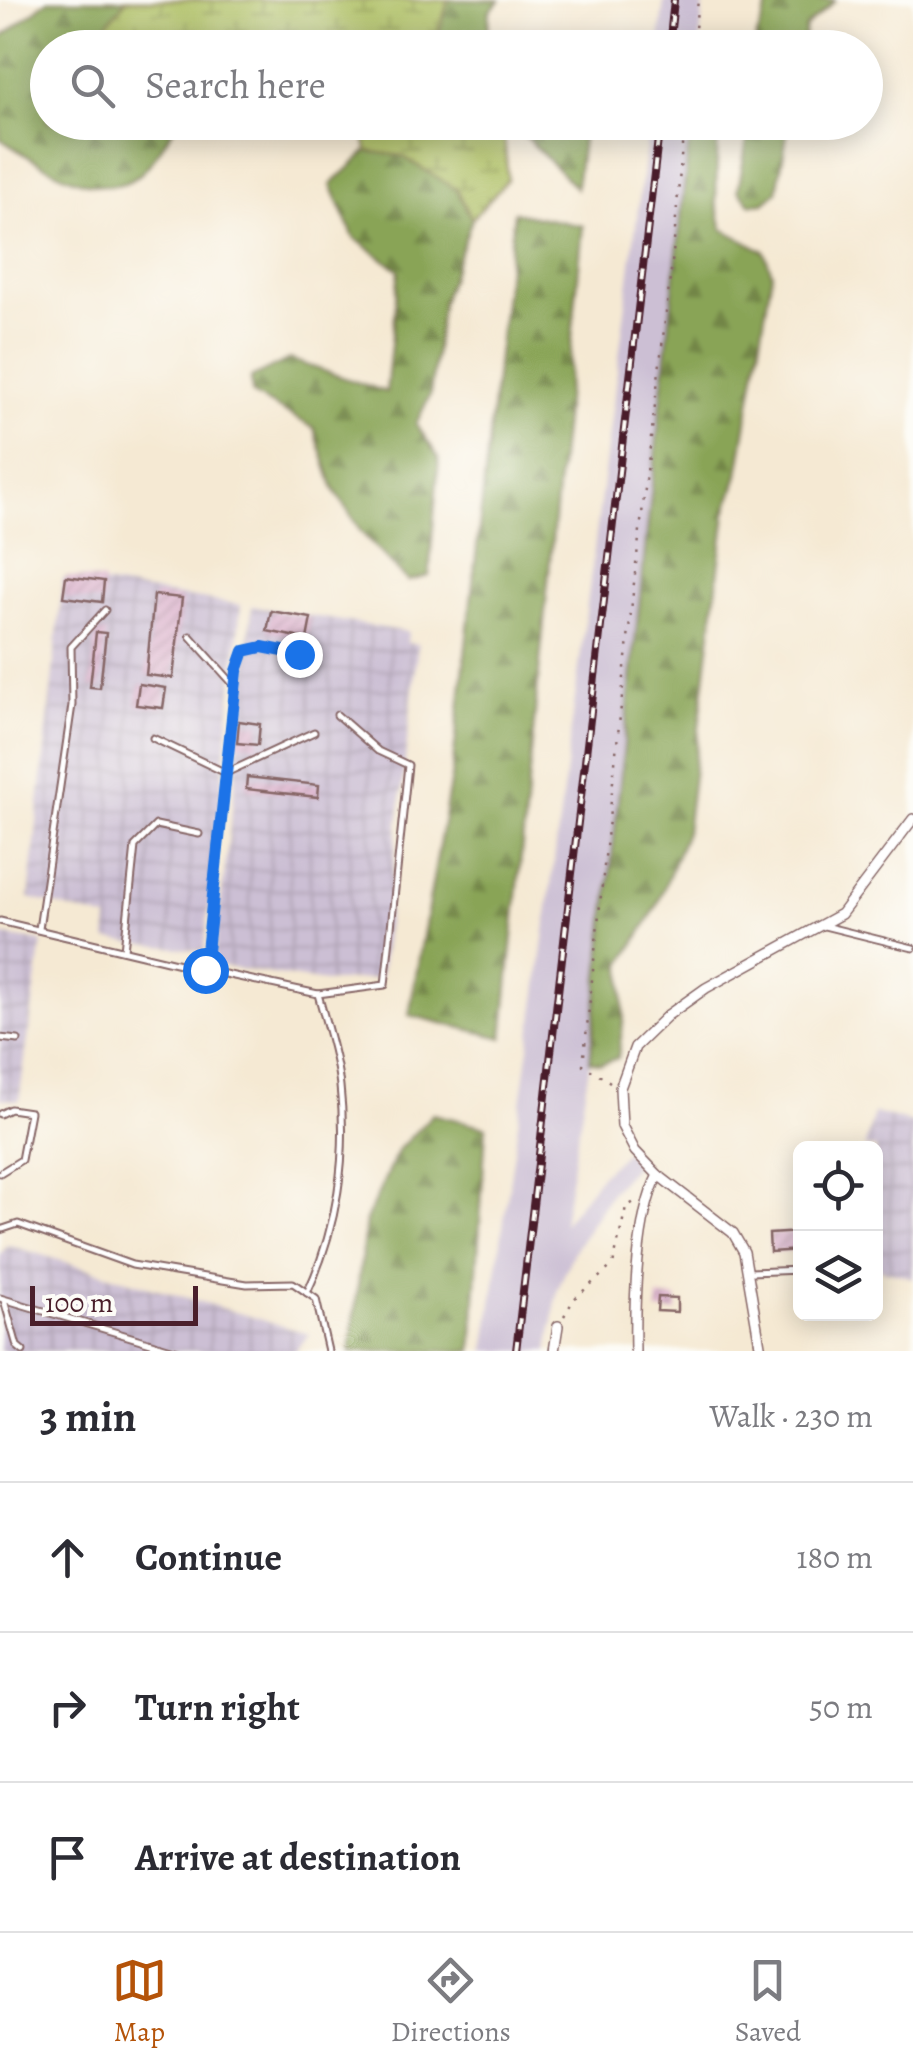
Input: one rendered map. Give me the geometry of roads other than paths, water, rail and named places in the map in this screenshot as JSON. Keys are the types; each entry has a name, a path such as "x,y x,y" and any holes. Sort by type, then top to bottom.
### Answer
{"street":[{"path":"760,1351 750,1272 734,1232 658,1175 635,1151 622,1126 620,1088 635,1048 668,1015 706,988 841,914 913,819"},
{"path":"635,1351 634,1303 649,1193 658,1175"},
{"path":"554,1351 558,1326"}],"lane":[{"path":"40,929 72,704 71,647 105,610"},
{"path":"190,636 235,686"},
{"path":"205,970 235,686 244,651 262,647 299,654"},
{"path":"0,921 318,994 385,985 408,765 378,751 336,715"},
{"path":"226,773 314,732"},
{"path":"153,738 226,773"},
{"path":"124,950 135,846 156,825 199,834"},
{"path":"824,926 913,948"},
{"path":"308,1294 325,1248 343,1166 340,1084 318,994"},
{"path":"0,1038 18,1040"},
{"path":"0,1114 10,1109 30,1112 21,1160 0,1172"},
{"path":"0,1230 18,1224 132,1266 246,1284 293,1284 316,1299 328,1351"},
{"path":"750,1272 793,1270"},
{"path":"2,1299 22,1351"},
{"path":"2,1299 178,1351"}],"railway":[{"path":"671,30 674,0"},
{"path":"516,1351 658,140"}]}
